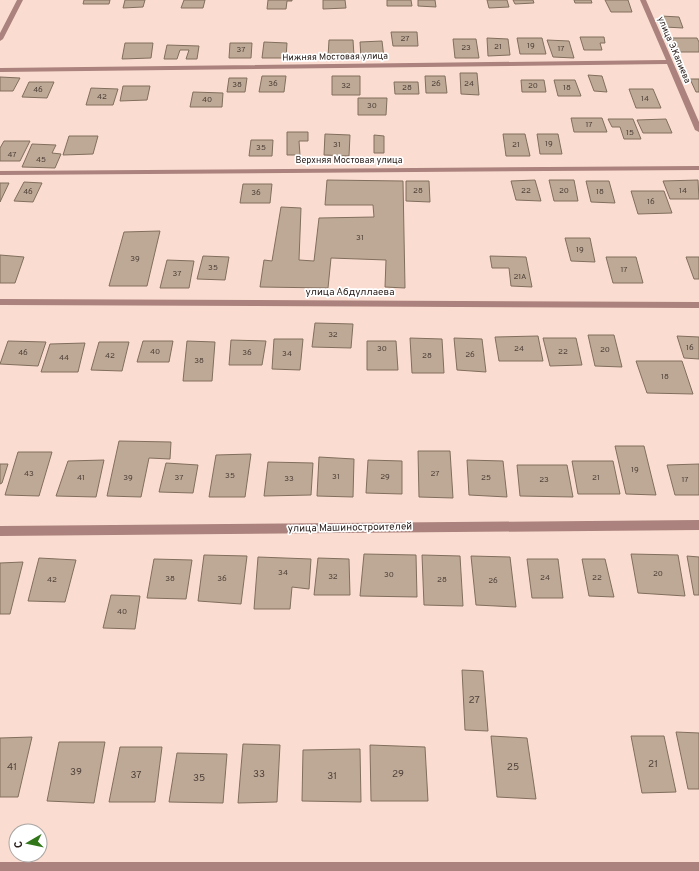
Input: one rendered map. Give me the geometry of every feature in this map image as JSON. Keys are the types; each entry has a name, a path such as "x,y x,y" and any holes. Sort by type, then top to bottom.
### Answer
{"street":[{"path":"0,39 2,31 20,0"},
{"name":"улица Э.Капиева","path":"643,0 669,62 695,112 699,130"},
{"name":"Нижняя Мостовая улица","path":"0,70 669,62"},
{"name":"Верхняя Мостовая улица","path":"0,172 699,168"},
{"name":"улица Абдуллаева","path":"0,302 699,305"},
{"name":"улица Машиностроителей","path":"0,531 699,524"},
{"path":"0,869 699,869"}],"building":[{"path":"84,0 110,0 109,4 83,4"},
{"path":"125,0 145,0 143,7 123,8"},
{"path":"184,0 205,0 203,8 181,8"},
{"path":"268,0 292,1 287,1 286,9 267,9"},
{"path":"323,0 345,0 346,8 323,9"},
{"path":"387,0 411,0 412,6 387,6"},
{"path":"418,0 435,0 436,7 418,6"},
{"path":"487,0 507,0 509,7 489,8"},
{"path":"513,0 533,0 534,3 515,4"},
{"path":"574,0 591,0 592,3 575,3"},
{"path":"605,0 628,0 632,12 611,12"},
{"path":"661,16 679,17 683,28 665,27"},
{"path":"391,32 417,32 418,46 393,46"},
{"path":"580,37 604,37 605,43 600,43 602,50 584,50"},
{"path":"487,38 508,39 510,55 488,56"},
{"path":"517,38 542,38 546,54 520,54"},
{"path":"672,38 697,38 699,42 699,52 678,52"},
{"path":"453,39 476,39 479,58 455,58"},
{"path":"329,40 353,40 354,56 328,57"},
{"path":"547,40 569,41 574,58 553,57"},
{"path":"382,41 384,58 361,58 360,42"},
{"path":"264,42 287,43 286,58 262,58"},
{"path":"125,43 153,43 151,58 122,59"},
{"path":"230,43 252,43 251,58 229,58"},
{"path":"167,45 199,46 197,59 186,59 189,50 180,50 177,59 164,59"},
{"path":"460,73 477,73 479,95 461,94"},
{"path":"588,75 602,76 607,92 594,91"},
{"path":"262,76 286,76 284,92 259,92"},
{"path":"332,76 360,76 360,95 332,95"},
{"path":"425,76 445,76 447,93 426,93"},
{"path":"0,77 20,78 13,91 0,91"},
{"path":"229,78 247,78 245,92 227,92"},
{"path":"690,79 699,79 699,92 696,92"},
{"path":"521,80 544,80 546,92 522,92"},
{"path":"554,80 575,80 581,96 558,96"},
{"path":"29,82 54,82 47,98 22,97"},
{"path":"394,82 418,82 419,94 395,94"},
{"path":"123,86 150,86 147,100 120,101"},
{"path":"91,88 118,89 113,105 86,105"},
{"path":"629,89 653,89 661,108 636,108"},
{"path":"193,92 223,93 222,107 190,107"},
{"path":"358,98 387,98 386,115 358,115"},
{"path":"571,118 602,118 607,132 574,132"},
{"path":"608,119 633,119 641,139 624,139 620,127 612,127"},
{"path":"666,119 672,133 643,133 637,120"},
{"path":"287,132 308,132 308,141 299,141 300,155 287,155"},
{"path":"325,134 350,135 349,156 324,155"},
{"path":"503,134 525,134 530,156 506,156"},
{"path":"537,134 558,134 562,154 540,154"},
{"path":"374,135 384,136 384,153 374,153"},
{"path":"69,136 98,136 93,154 63,155"},
{"path":"251,140 273,140 272,156 249,156"},
{"path":"4,141 30,141 20,161 0,161 0,148"},
{"path":"32,144 56,145 52,153 61,154 55,168 22,167"},
{"path":"327,180 403,181 405,288 385,287 386,260 331,258 328,288 260,287 264,260 272,261 281,207 301,208 299,260 314,261 319,218 374,217 373,205 325,205"},
{"path":"535,180 541,201 516,200 511,181"},
{"path":"549,180 574,180 578,201 554,201"},
{"path":"698,180 699,199 670,199 663,181"},
{"path":"406,181 429,181 430,202 406,201"},
{"path":"586,181 609,181 615,203 591,202"},
{"path":"24,182 42,183 33,202 14,201"},
{"path":"0,183 9,183 0,202"},
{"path":"243,184 272,184 270,203 240,203"},
{"path":"631,191 664,191 672,213 638,214"},
{"path":"160,231 147,286 109,286 124,232"},
{"path":"565,238 590,238 595,262 571,261"},
{"path":"0,255 24,257 15,283 0,283"},
{"path":"203,256 229,257 225,280 197,279"},
{"path":"490,256 526,257 532,287 511,286 509,268 492,268"},
{"path":"606,257 636,257 643,283 613,283"},
{"path":"686,257 699,257 699,279 694,279"},
{"path":"167,260 194,261 189,288 160,288"},
{"path":"315,323 353,324 351,348 312,347"},
{"path":"588,335 614,335 622,367 595,366"},
{"path":"538,336 543,361 499,361 495,337"},
{"path":"677,336 699,337 699,359 684,358"},
{"path":"410,338 442,339 444,373 412,373"},
{"path":"454,338 482,339 486,372 457,370"},
{"path":"543,338 576,338 582,365 550,366"},
{"path":"274,339 303,339 300,370 272,369"},
{"path":"231,340 266,341 262,365 229,365"},
{"path":"8,341 46,342 38,366 0,364"},
{"path":"143,341 173,341 169,362 137,362"},
{"path":"187,341 215,342 212,381 183,381"},
{"path":"367,341 396,341 398,370 367,370"},
{"path":"99,342 129,342 122,371 91,370"},
{"path":"85,343 78,372 41,372 50,344"},
{"path":"636,361 682,361 693,394 647,393"},
{"path":"119,441 171,442 170,459 149,458 141,497 107,496"},
{"path":"615,446 644,446 656,495 626,494"},
{"path":"418,451 450,451 453,498 419,497"},
{"path":"18,452 52,452 39,496 5,495"},
{"path":"251,454 245,497 209,497 216,455"},
{"path":"319,457 354,459 353,497 317,496"},
{"path":"104,460 96,497 56,496 68,461"},
{"path":"368,460 402,461 402,494 366,493"},
{"path":"467,460 503,461 507,497 469,495"},
{"path":"572,461 613,461 620,494 578,494"},
{"path":"268,462 313,463 311,495 264,496"},
{"path":"166,463 198,465 193,493 159,492"},
{"path":"0,464 8,464 2,483 0,484"},
{"path":"699,464 699,495 675,495 667,465"},
{"path":"517,465 567,465 573,497 520,496"},
{"path":"364,554 416,555 417,597 360,596"},
{"path":"631,554 678,555 685,596 638,593"},
{"path":"204,555 247,556 241,604 198,601"},
{"path":"422,555 460,556 463,606 424,605"},
{"path":"471,556 510,557 516,607 476,605"},
{"path":"687,556 699,557 699,595 694,595"},
{"path":"258,557 311,559 309,589 292,587 290,609 254,609"},
{"path":"39,558 76,560 65,602 28,601"},
{"path":"318,558 349,559 350,595 314,595"},
{"path":"154,559 192,560 186,599 147,598"},
{"path":"527,559 558,559 563,598 532,598"},
{"path":"582,559 605,559 614,597 589,596"},
{"path":"23,562 10,614 0,614 0,563"},
{"path":"111,595 140,596 135,629 103,628"},
{"path":"462,670 483,671 488,731 465,730"},
{"path":"676,732 699,733 699,789 688,789"},
{"path":"491,736 527,738 536,799 497,797"},
{"path":"631,736 664,736 676,792 642,793"},
{"path":"32,737 18,797 0,797 0,738"},
{"path":"59,742 105,742 94,803 47,801"},
{"path":"243,744 280,745 277,802 238,803"},
{"path":"370,745 425,747 428,801 371,801"},
{"path":"120,747 162,747 155,802 109,802"},
{"path":"360,749 361,802 302,801 303,750"},
{"path":"177,753 227,754 223,803 169,802"}]}
